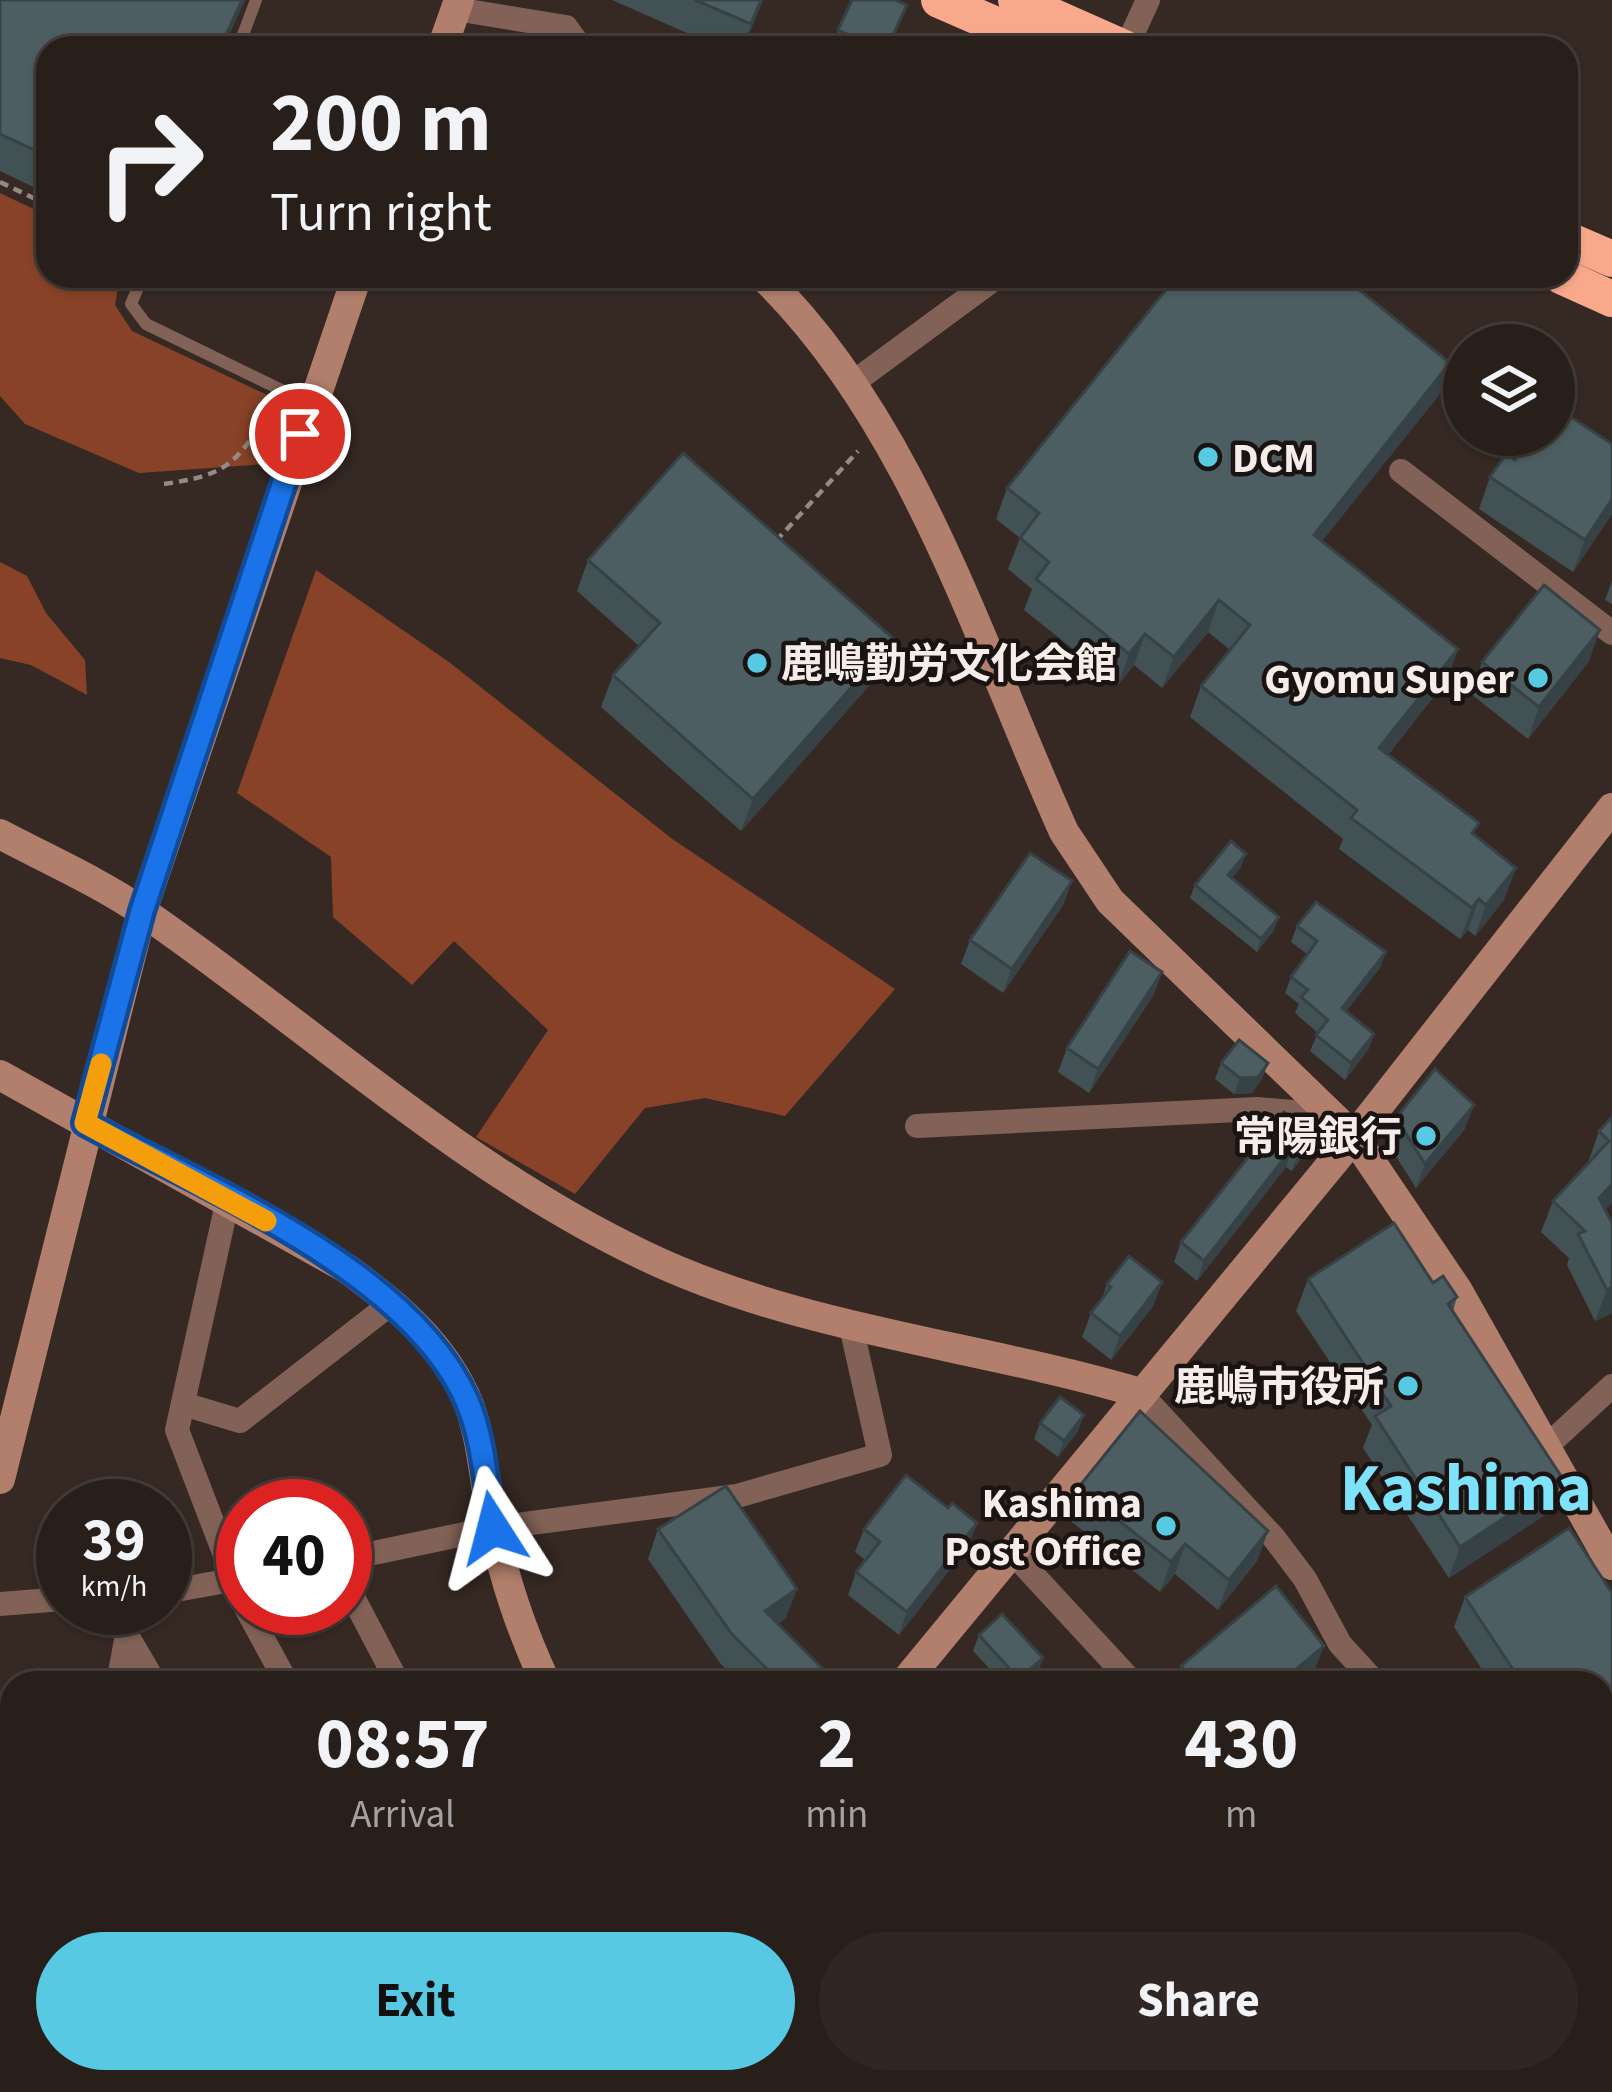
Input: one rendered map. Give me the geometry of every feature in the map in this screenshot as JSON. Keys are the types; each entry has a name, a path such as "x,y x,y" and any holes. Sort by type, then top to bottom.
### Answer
{"highway":[{"path":"939,0 1022,36"},
{"path":"1016,0 1098,36"},
{"path":"1578,244 1612,260"},
{"path":"1578,284 1612,299"}],"street":[{"path":"1131,36 1148,0"},
{"path":"446,36 457,5 566,27 572,36"},
{"path":"0,1479 85,1123 142,911 299,412 352,288"},
{"path":"773,288 854,382 915,494 1056,814 1088,871 1140,932 1354,1137 1458,1291 1612,1565"},
{"path":"854,382 982,288"},
{"path":"1401,471 1612,633"},
{"path":"914,1671 1354,1137 1612,808"},
{"path":"0,834 142,911 559,1213 722,1290 1140,1393 1274,1538 1306,1579 1340,1644 1363,1671"},
{"path":"0,1075 228,1199 346,1268 393,1302 449,1368 468,1402 493,1528 540,1671"},
{"path":"917,1126 1256,1109 1304,1113"},
{"path":"216,1529 177,1430 228,1199"},
{"path":"183,1405 239,1421 393,1302"},
{"path":"372,1553 493,1528 736,1496 880,1455 851,1325"},
{"path":"1548,1445 1612,1386"},
{"path":"1010,1550 1122,1671"},
{"path":"0,1604 36,1601"},
{"path":"372,1633 392,1671"},
{"path":"120,1671 127,1635"},
{"path":"127,1635 148,1671"},
{"path":"263,1635 281,1671"}],"lane":[{"path":"242,36 256,0"},
{"path":"138,288 131,304 146,324 299,412"}],"path":[{"path":"0,182 36,199"},
{"path":"164,484 212,477 247,446 269,412 299,412"},
{"path":"779,556 773,544 858,451"}],"shaded area":[{"path":"0,193 36,210 36,288 118,288 115,305 132,331 280,401 266,464 139,473 25,424 0,396"},
{"path":"0,562 27,576 46,613 85,660 87,695 31,665 0,658"},
{"path":"316,570 449,662 671,838 895,989 785,1116 705,1098 645,1108 575,1194 476,1137 548,1030 454,941 412,985 333,917 331,857 237,793"}],"building":[{"path":"0,0 242,0 226,36 36,36 36,150 0,134"},
{"path":"695,0 761,0 751,24"},
{"path":"852,0 895,0 907,5 893,36 851,36 838,30"},
{"path":"1167,288 1357,288 1443,357 1443,372 1314,535 1458,649 1379,748 1479,823 1472,833 1516,868 1486,905 1479,899 1472,908 1351,818 1357,810 1201,686 1250,625 1219,600 1174,657 1145,634 1129,654 1036,579 1049,562 1020,538 1039,513 1007,488"},
{"path":"1575,420 1612,444 1612,499 1585,540 1490,477 1505,456 1515,460 1518,456 1575,456"},
{"name":"鹿嶋勤労文化会館","path":"683,453 894,639 753,799 613,675 660,623 588,560"},
{"path":"1544,585 1600,630 1539,707 1482,662"},
{"path":"1231,841 1246,854 1228,875 1279,917 1261,939 1195,885"},
{"path":"1030,853 1072,881 1012,969 970,940"},
{"path":"1316,902 1386,952 1342,1008 1374,1034 1351,1063 1316,1035 1328,1020 1301,997 1308,990 1291,977 1317,941 1297,926"},
{"path":"1130,951 1162,972 1098,1069 1067,1048"},
{"path":"1239,1040 1268,1063 1258,1077 1240,1078 1221,1063"},
{"path":"1435,1069 1474,1105 1425,1164 1396,1118"},
{"path":"1284,1112 1312,1133 1299,1151 1293,1147 1204,1261 1181,1242"},
{"path":"1612,1117 1612,1184 1599,1198 1612,1223 1612,1287 1607,1290 1578,1234 1585,1231 1553,1201 1609,1141 1599,1131"},
{"name":"鹿嶋市役所","path":"1394,1223 1433,1283 1443,1276 1457,1297 1448,1304 1563,1479 1460,1547 1375,1416 1391,1406 1308,1279"},
{"path":"1129,1256 1162,1282 1120,1336 1091,1313"},
{"path":"1060,1397 1084,1415 1064,1441 1040,1423"},
{"path":"1140,1411 1268,1531 1229,1580 1185,1544 1171,1562 1078,1488"},
{"path":"906,1475 948,1508 952,1503 977,1523 907,1612 856,1572 880,1542 864,1529"},
{"path":"726,1486 797,1589 765,1611 825,1671 769,1671 731,1633 658,1529"},
{"path":"1569,1528 1612,1593 1612,1671 1514,1671 1465,1597"},
{"path":"1276,1586 1324,1646 1294,1671 1185,1671 1181,1666"},
{"path":"1002,1614 1043,1658 1028,1671 1012,1671 979,1635"}],"slow traffic":[{"path":"101,1064 85,1123 266,1221"}],"place":[{"name":"DCM","path":"1208,457"},
{"name":"鹿嶋勤労文化会館","path":"757,663"},
{"name":"Gyomu Super","path":"1538,678"},
{"name":"常陽銀行","path":"1426,1136"},
{"name":"鹿嶋市役所","path":"1408,1386"},
{"name":"Kashima Post Office","path":"1166,1526"}],"district":[{"name":"Kashima","path":"1466,1487"}],"route":[{"path":"300,434 142,911 85,1123 228,1199 346,1268 393,1302 429,1341 468,1402 478,1433 493,1528"}]}
